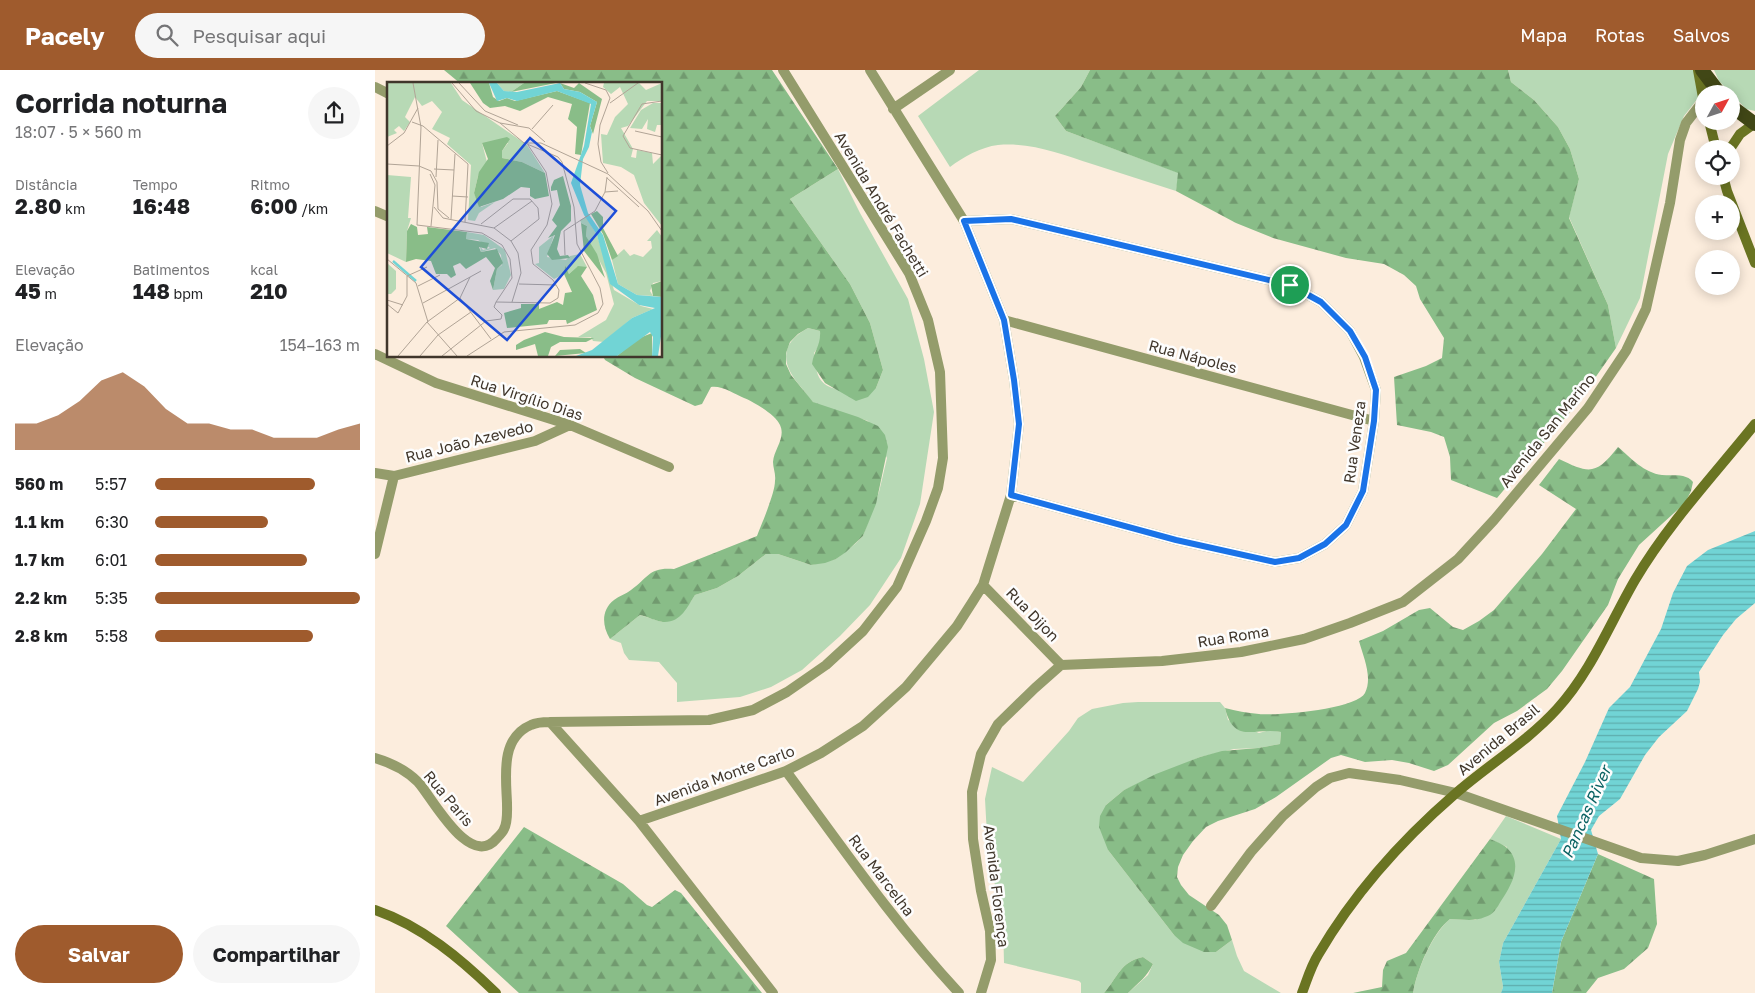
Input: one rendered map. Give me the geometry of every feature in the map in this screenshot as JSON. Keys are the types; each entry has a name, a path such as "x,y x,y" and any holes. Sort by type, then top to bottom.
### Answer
{"highway":[{"path":"1702,70 1713,85"},
{"path":"1740,113 1755,124"}],"main road":[{"path":"1698,70 1701,85"},
{"path":"1736,140 1740,134 1755,124"},
{"path":"1725,185 1755,263"},
{"path":"1727,185 1727,192"},
{"name":"Avenida Brasil","path":"1302,993 1317,956 1338,923 1411,833 1456,793 1530,735 1557,709 1576,685 1636,579 1664,537 1755,424"},
{"path":"375,910 407,924 428,937 470,968 496,993"}],"street":[{"name":"Avenida André Fachetti","path":"550,722 709,720 753,710 787,692 826,665 863,630 897,587 926,521 938,488 943,458 940,372 928,320 909,273 783,70"},
{"name":"Avenida Monte Carlo","path":"639,821 786,771 821,753 863,726 906,687 957,626 983,585 1011,495 1019,424 1004,320 964,221 870,70"},
{"path":"893,109 950,70"},
{"path":"375,87 387,93"},
{"name":"Avenida San Marino","path":"1403,602 1458,559 1494,520 1588,408 1627,351 1646,309 1670,203 1680,140 1686,123 1695,112"},
{"path":"375,211 387,216"},
{"name":"Rua Veneza","path":"964,221 1011,219 1290,285 1321,302 1350,331 1365,357 1376,390 1374,421 1363,491 1346,525 1325,544 1299,558 1275,562 1203,546 1011,495"},
{"name":"Rua Nápoles","path":"1004,320 1374,421"},
{"name":"Rua Virgílio Dias","path":"375,354 436,383 570,425 669,467"},
{"name":"Rua João Azevedo","path":"375,554 394,476 535,441 570,425"},
{"path":"375,473 394,476"},
{"name":"Rua Dijon","path":"983,585 1061,665"},
{"name":"Rua Roma","path":"1061,665 1162,661 1241,652 1304,638 1403,602"},
{"name":"Avenida Florença","path":"981,993 991,960 990,931 981,891 973,839 973,792 981,754 998,724 1061,665"},
{"name":"Rua Paris","path":"375,758 408,772 442,816 462,838 472,845 487,846 493,843 504,829 507,814 506,763 508,753 516,736 523,729 533,724 550,722"},
{"path":"550,722 639,821 773,993"},
{"name":"Rua Marcelha","path":"786,771 876,894 925,957 959,993"},
{"path":"1211,906 1251,852 1283,816 1316,787 1330,778 1349,773 1401,780 1456,793 1641,858 1678,861 1705,855 1755,839"}],"green space":[{"path":"444,70 772,70 838,169 790,199 850,284 870,323 883,370 876,388 868,397 856,401 825,383 812,364 820,331 808,328 798,334 790,342 786,353 786,364 791,375 813,402 858,417 878,426 885,435 888,447 876,504 863,536 846,552 836,559 811,565 778,554 766,554 738,576 717,588 695,595 683,613 674,620 663,622 640,615 610,639 604,624 607,608 614,600 631,590 654,571 674,569 757,536 773,493 775,476 773,462 782,434 780,425 764,409 728,390 711,387 702,404 695,406 635,378 604,358 663,358 663,82 459,82"},
{"path":"979,70 1090,70 1081,87 1055,116 1066,131 1179,173 1176,191 1057,153 1022,145 998,145 985,148 966,156 950,167 918,116"},
{"path":"1090,70 1508,70 1511,82 1534,100 1558,127 1570,149 1579,179 1569,218 1608,305 1616,348 1576,405 1497,498 1451,480 1450,457 1444,437 1431,432 1397,425 1394,377 1426,366 1442,358 1444,338 1420,299 1416,286 1404,275 1384,264 1346,258 1273,238 1236,223 1176,191 1178,173 1066,131 1055,116 1081,87"},
{"path":"1508,70 1695,70 1700,85 1695,85 1695,102 1684,116 1668,154 1640,298 1616,348 1608,305 1569,217 1579,179 1570,149 1558,127 1534,100 1511,82"},
{"path":"1714,70 1755,70 1755,111 1746,109 1740,103 1740,85 1723,85"},
{"path":"838,169 908,299 924,359 934,412 920,504 901,558 870,605 840,636 802,670 771,687 740,697 677,702 677,683 659,662 629,660 624,653 621,643 610,639 640,615 662,622 689,604 695,595 717,588 738,576 766,554 778,554 811,565 836,559 863,536 879,492 887,458 868,421 813,402 794,379 786,355 792,341 808,328 820,331 821,343 814,353 815,362 821,380 827,385 842,390 876,388 883,370 870,323 850,284 790,199"},
{"path":"1618,447 1638,464 1655,474 1687,477 1693,482 1691,491 1685,503 1639,545 1618,579 1608,605 1562,671 1547,689 1517,711 1494,723 1448,765 1434,771 1392,760 1365,762 1341,755 1331,758 1276,797 1255,809 1206,827 1183,855 1178,867 1177,877 1189,895 1219,915 1227,925 1232,940 1216,952 1204,952 1183,943 1174,935 1108,850 1099,827 1100,816 1106,805 1124,790 1156,774 1200,757 1222,751 1280,744 1281,732 1240,731 1234,727 1225,708 1255,714 1282,714 1333,707 1359,699 1365,693 1368,673 1359,641 1383,631 1419,610 1430,608 1453,627 1463,630 1479,621 1494,610 1542,554 1576,509 1539,485 1559,459 1578,467 1592,469 1604,463"},
{"path":"1138,702 1220,702 1225,708 1228,720 1259,733 1270,730 1281,732 1280,744 1258,748 1234,749 1200,757 1124,790 1106,805 1108,850 1174,935 1216,952 1232,940 1244,971 1281,993 1128,993 1148,975 1153,964 1143,957 1135,959 1124,966 1104,993 1081,993 1081,983 1079,981 1004,963 1003,921 988,854 985,799 992,767 1023,782 1069,731 1078,718 1092,709"},
{"path":"1506,816 1561,839 1503,943 1499,962 1503,987 1501,993 1413,993 1426,953 1443,926 1450,919 1475,920 1495,910 1501,900 1507,847 1490,839"},
{"path":"524,827 623,884 647,905 652,907 675,890 681,893 762,993 519,993 446,926"},
{"path":"1490,839 1507,848 1515,861 1512,882 1495,911 1481,919 1450,919 1443,925 1426,953 1413,993 1353,993 1382,987 1383,970 1387,961 1406,953"},
{"path":"1598,854 1654,879 1657,924 1648,948 1624,969 1598,978 1586,993 1552,993 1561,942"},
{"path":"1143,957 1153,964 1151,969 1128,993 1104,993 1124,966 1135,959"}],"water":[{"name":"Pancas River","path":"1755,531 1755,603 1736,619 1723,635 1699,672 1700,682 1698,689 1687,711 1659,737 1645,755 1620,799 1599,816 1591,830 1598,854 1561,942 1552,993 1501,993 1503,987 1499,962 1503,943 1561,839 1557,816 1585,762 1609,708 1630,687 1661,629 1673,593 1687,566 1708,550"}],"route":[{"path":"1011,219 1290,285 1321,302 1350,331 1365,357 1376,390 1374,421 1363,491 1346,525 1325,544 1299,558 1275,562 1176,540 1011,495 1019,424 1004,320 964,221 1011,219"}]}
